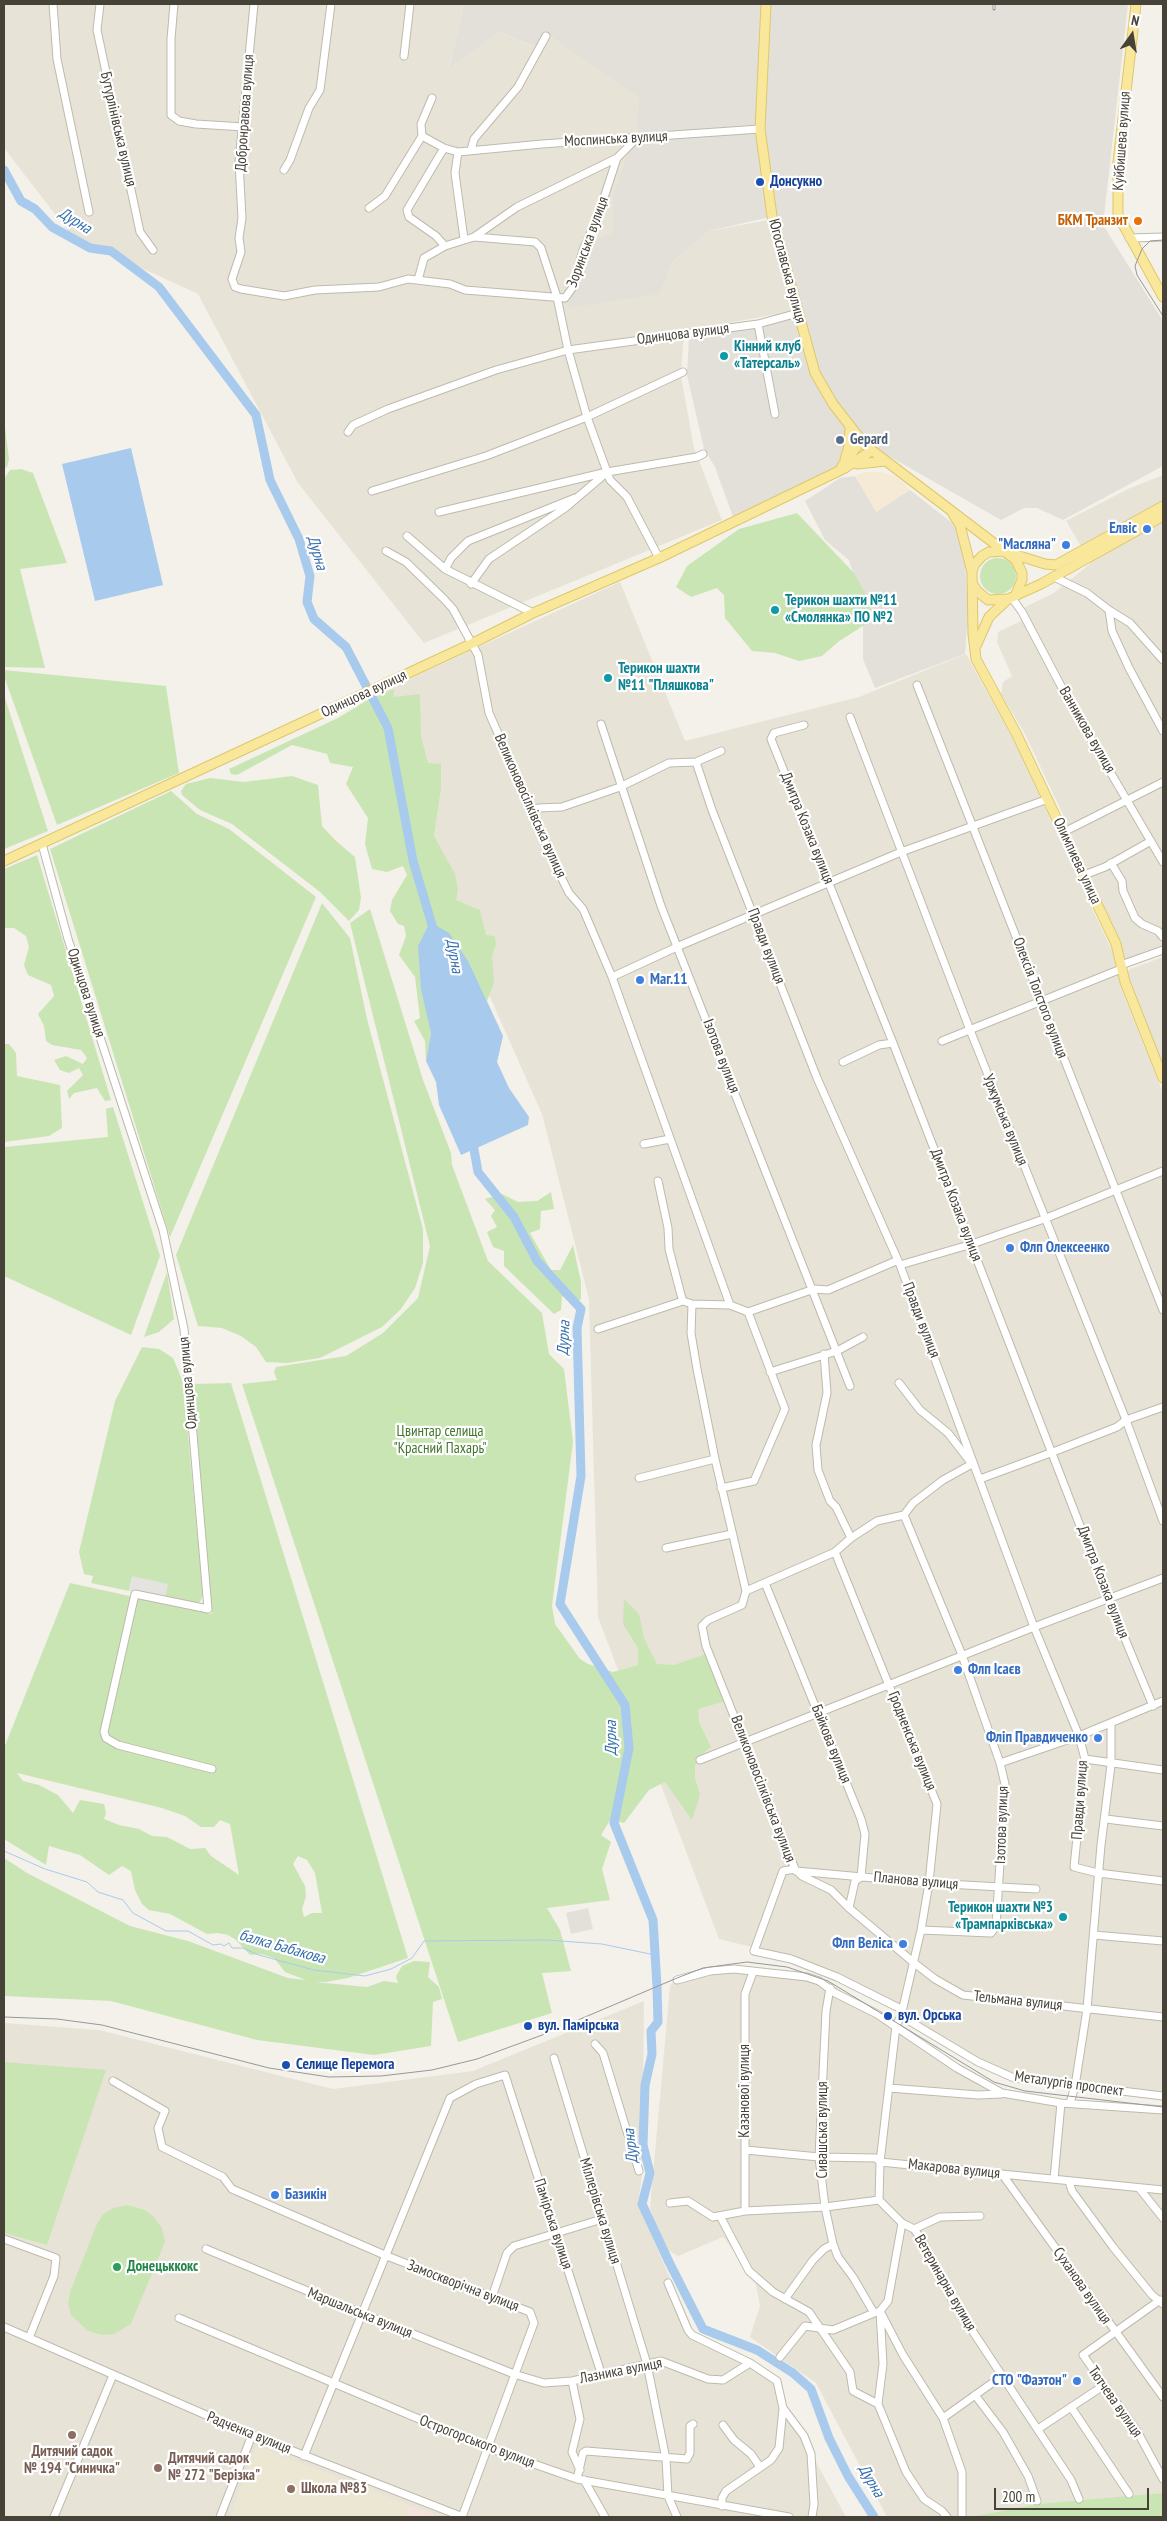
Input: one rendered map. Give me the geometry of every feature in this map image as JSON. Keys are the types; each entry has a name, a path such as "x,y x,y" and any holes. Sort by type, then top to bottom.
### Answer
{"main road":[{"name":"Югославська вулиця","path":"766,4 760,129 772,216 815,373 850,428 871,451 1007,552"},
{"name":"Куйбишева вулиця","path":"1136,4 1118,162 1118,215 1163,297"},
{"path":"841,468 850,446 850,428"},
{"name":"Одинцова вулиця","path":"841,468 861,440"},
{"name":"Одинцова вулиця","path":"4,861 473,644 533,613 660,558 841,468 871,451"},
{"path":"841,468 861,463 886,461"},
{"path":"972,572 974,565 982,556 996,551 1007,552 1044,564 1056,565 1163,506"},
{"path":"950,509 960,526 972,572 974,651"},
{"path":"974,651 979,634 989,617 1012,597 1054,577 1163,516"},
{"path":"1007,552 1016,560 1022,573 1022,580 1012,597"},
{"path":"972,583 977,591 988,600 1012,597"},
{"name":"Олимпиева улица","path":"974,651 1064,832 1116,944 1121,967 1163,1078"}],"street":[{"path":"53,4 57,59 90,212"},
{"name":"Бутурлінівська вулиця","path":"100,4 99,38 140,232 153,250"},
{"path":"174,4 171,39 171,115 179,121 196,124 244,127"},
{"name":"Добронравова вулиця","path":"254,4 244,127 239,162 242,218 239,238 241,252 232,279 235,287 276,296"},
{"path":"284,170 290,160 309,108 320,90 331,4"},
{"path":"404,56 410,4"},
{"path":"471,150 474,139 518,87 546,36"},
{"path":"369,208 385,196 422,136 421,124 432,98"},
{"name":"Моспинська вулиця","path":"422,136 444,148 458,152 621,138 636,139 760,129"},
{"path":"621,138 622,152"},
{"name":"Зоринська вулиця","path":"276,296 314,290 379,287 408,279 450,284 465,290 557,297 568,296 573,287 583,250 597,219 617,158 636,139"},
{"path":"444,148 407,210 408,216 436,236 444,246"},
{"path":"458,152 455,173 464,239"},
{"name":"Зоринська вулиця","path":"418,280 424,258 444,246 474,237 518,207 617,158"},
{"path":"488,226 496,237"},
{"path":"474,237 496,237 539,244 557,297 568,350 586,417 610,480 627,497 660,558"},
{"path":"1129,238 1163,237"},
{"name":"Одинцова вулиця","path":"348,432 354,425 388,409 496,370 568,350 758,324 798,313"},
{"path":"758,324 775,414"},
{"path":"372,492 486,456 586,417 683,372"},
{"path":"439,512 607,472 697,457 704,454"},
{"path":"471,584 489,559 547,521 582,495 607,472"},
{"path":"445,569 451,558 468,541 582,495"},
{"path":"543,510 547,521"},
{"path":"406,536 445,569 471,584 533,613"},
{"name":"Великоновосілківська вулиця","path":"386,551 406,562 444,599 473,644 478,655 489,713 551,857 569,893 583,910 612,977 670,1139"},
{"path":"1054,577 1087,592 1109,610 1130,623 1163,660"},
{"name":"Ванникова вулиця","path":"1012,597 1022,612 1071,705 1163,862"},
{"path":"1109,610 1112,631 1129,668 1163,732"},
{"name":"Олексія Толстого вулиця","path":"917,685 1163,1310"},
{"name":"Уржумська вулиця","path":"850,717 1044,1219 1126,1420 1163,1521"},
{"name":"Ізотова вулиця","path":"601,724 620,787 661,906 679,946 814,1289 850,1386"},
{"name":"Дмитра Козака вулиця","path":"804,725 774,733 771,738 972,1244 1108,1598 1153,1706"},
{"path":"533,812 538,808 562,807 620,787 669,763 696,762 721,751"},
{"name":"Правди вулиця","path":"696,762 712,810 817,1078 898,1263 972,1464 980,1478 1034,1627 1079,1736 1085,1759 1074,1867 1098,1873"},
{"path":"1064,832 1163,782"},
{"path":"612,977 679,946 901,852 1048,799"},
{"path":"1084,875 1111,863 1151,841"},
{"name":"Одинцова вулиця","path":"42,844 68,940 163,1230 184,1329 208,1609 135,1594 104,1732 106,1738 118,1745 212,1769"},
{"path":"1111,863 1122,881 1123,891 1135,918 1142,924 1158,931 1163,937"},
{"path":"942,1041 1163,950"},
{"path":"843,1062 879,1045 893,1043"},
{"path":"644,1144 670,1139 730,1305"},
{"path":"598,1329 683,1301 692,1304 730,1305 748,1312 814,1289 828,1290 898,1263 972,1244 1044,1219 1163,1171"},
{"path":"658,1180 668,1228 669,1249 683,1301"},
{"path":"692,1304 691,1333 714,1459 746,1591 835,1552 877,1521 904,1515 913,1503 943,1480 972,1464 948,1433 920,1410 900,1383"},
{"path":"721,1488 754,1481 785,1410 748,1312"},
{"path":"770,1372 837,1351 863,1337"},
{"path":"824,1354 827,1393 816,1445 818,1470 830,1501 836,1507 852,1538"},
{"path":"980,1478 1053,1452 1117,1427 1126,1420 1163,1407"},
{"path":"639,1478 714,1459"},
{"name":"Ізотова вулиця","path":"904,1515 962,1655 1000,1763 1005,1784 1000,1888 996,1926 991,1933 921,1930"},
{"path":"666,1548 732,1534"},
{"name":"Гродненська вулиця","path":"835,1552 937,1804 929,1883 921,1930 896,2026"},
{"path":"700,1760 962,1655 1163,1578"},
{"name":"Байкова вулиця","path":"765,1583 866,1834 861,1877 855,1881 848,1908"},
{"name":"Великоновосілківська вулиця","path":"746,1591 742,1605 708,1620 702,1626 706,1646 795,1870 782,1871 754,1951"},
{"path":"1000,1763 1079,1736 1163,1702"},
{"name":"Правди вулиця","path":"1070,2103 1075,2086 1087,2009 1098,1873 1106,1819 1111,1764 1111,1724"},
{"path":"1085,1759 1163,1770"},
{"path":"1106,1819 1163,1826"},
{"name":"Планова вулиця","path":"795,1870 929,1883 1036,1889"},
{"name":"Тельмана вулиця","path":"795,1870 802,1876 832,1890 848,1908 913,1962 935,1979 963,1995 1163,2017"},
{"path":"1098,1873 1163,1881"},
{"path":"1094,1934 1163,1941"},
{"name":"Металургів проспект","path":"754,1951 791,1959 837,1977 901,2012 996,2072 1014,2078 1163,2096"},
{"path":"677,1980 710,1971 734,1969 807,1977 896,2026 957,2068 1002,2093"},
{"name":"Казанової вулиця","path":"745,2211 745,1994 753,1972"},
{"name":"Сивашська вулиця","path":"830,1988 826,2011 819,2156 825,2207 833,2244 838,2257 877,2312 943,2418 962,2472 962,2517"},
{"path":"670,2204 688,2200 713,2217 745,2211 825,2207 880,2200 880,2162 896,2026"},
{"path":"594,2044 603,2053 639,2171"},
{"name":"Міллерівська вулиця","path":"554,2058 647,2364 666,2458 668,2496"},
{"name":"Памірська вулиця","path":"505,2075 601,2374"},
{"name":"Замоскворічна вулиця","path":"304,2456 450,2098 476,2084 505,2075"},
{"name":"Замоскворічна вулиця","path":"113,2082 165,2111 158,2128 162,2147 223,2177 232,2189 387,2256 530,2312 534,2323 462,2517"},
{"path":"889,2088 978,2095 1002,2093 1061,2103 1163,2110"},
{"path":"1054,2179 1061,2103"},
{"name":"Макарова вулиця","path":"746,2150 819,2156 876,2158 880,2162 1163,2190"},
{"name":"Суханова вулиця","path":"1002,2174 1163,2397"},
{"path":"1069,2181 1072,2191 1113,2247 1152,2295 1162,2302"},
{"path":"1139,2188 1163,2218"},
{"name":"Ветеринарна вулиця","path":"880,2200 902,2223 914,2229 922,2240 952,2300 1071,2480 1079,2499"},
{"path":"720,2216 749,2271 763,2285 809,2312 838,2358 850,2372 853,2391 878,2404 906,2472 924,2499 942,2511 947,2517"},
{"path":"914,2229 940,2217 980,2216"},
{"path":"492,2297 507,2253 514,2246 602,2219"},
{"name":"Ветеринарна вулиця","path":"877,2312 888,2301 902,2223"},
{"path":"4,2239 56,2258 54,2276 29,2338"},
{"path":"785,2299 813,2260 824,2249 833,2244"},
{"name":"Маршальська вулиця","path":"206,2249 514,2374"},
{"path":"668,2283 688,2330 692,2335 750,2363 777,2382 783,2408 779,2448 771,2460 726,2491 722,2498 722,2506"},
{"name":"Тютчева вулиця","path":"1162,2302 1083,2355 1103,2386 1137,2431 1163,2479"},
{"path":"780,2357 805,2326 832,2330 877,2312"},
{"name":"Сивашська вулиця","path":"877,2312 883,2364 878,2404"},
{"name":"Острогорського вулиця","path":"179,2318 488,2448 581,2480 789,2517"},
{"name":"Радченка вулиця","path":"4,2327 252,2435 462,2517"},
{"name":"Лазника вулиця","path":"514,2374 544,2383 572,2381 661,2361 669,2362 708,2379 723,2380 750,2363"},
{"path":"54,2517 113,2375"},
{"path":"943,2418 1002,2376"},
{"path":"572,2381 580,2419 572,2452 580,2470 581,2480 605,2517"},
{"path":"1038,2429 1103,2386"},
{"path":"975,2395 1003,2432 1028,2476 1037,2501"},
{"path":"1070,2407 1129,2494"},
{"path":"783,2408 804,2436 811,2454 814,2504 812,2517"},
{"path":"580,2470 586,2451 687,2459 690,2453 690,2426 693,2424"},
{"path":"723,2425 734,2440 751,2454 760,2467"},
{"path":"220,2517 252,2435"},
{"path":"668,2496 677,2517"},
{"path":"738,2509 741,2517"}],"shaded area":[{"path":"4,4 464,4 449,67 500,32 536,48 545,33 628,90 639,98 636,122 640,143 612,198 615,232 660,294 673,262 709,231 768,220 794,311 684,331 681,376 694,448 722,520 424,643 298,483 198,294 72,236 4,148"},
{"path":"464,4 764,4 758,129 770,217 709,231 673,262 660,294 567,308 596,239 614,232 612,198 630,148 640,143 636,122 639,98 545,33 537,48 500,32 449,68"},
{"path":"769,4 1128,4 1103,225 1163,321 1163,466 1063,520 1037,508 1024,508 1001,520 873,447 850,423 818,372 775,216 763,129"},
{"path":"796,317 813,374 846,427 847,449 840,463 833,469 733,517 715,467 704,449 687,375 689,337 756,328"},
{"path":"865,472 880,472 897,477 910,490 876,512 855,476"},
{"path":"1163,475 1163,948 1124,964 1066,821 1025,734 1001,694 1003,682 1012,676 997,642 998,632 1021,621 1025,607 1054,593 1091,563 1066,521 1128,489"},
{"path":"855,476 876,512 910,490 956,526 965,558 968,614 965,654 875,688 863,659 863,604 849,560 825,540 805,501 840,478"},
{"path":"620,582 685,741 859,697 966,654 1014,741 1112,951 1121,988 1163,1093 1163,2093 1014,2075 979,2060 844,1976 805,1960 719,1939 598,1617 589,1299 542,1114 450,907 381,692"},
{"path":"1163,957 1163,1071 1125,975 1130,969"},
{"path":"132,1576 168,1584 165,1598 129,1591"},
{"path":"588,1908 593,1929 571,1934 566,1913"},
{"path":"745,1966 799,1974 819,1979 834,1986 1002,2097 1163,2114 1163,2517 887,2517 816,2383 750,2337 760,2306 755,2279 723,2237 678,2256 664,2248 650,2208 670,1986 676,1979 709,1970"},
{"path":"644,2001 642,2176 638,2204 698,2343 768,2374 846,2517 4,2517 4,2023 99,2030 333,2089 473,2071"},
{"path":"256,2446 409,2505 405,2517 230,2517"},
{"path":"409,2505 442,2517 405,2517"}],"green space":[{"path":"4,420 9,459 7,467 4,468"},
{"path":"21,469 33,473 67,563 20,569 45,668 4,667 4,479 10,470"},
{"path":"797,513 854,573 869,600 872,620 838,642 822,656 799,661 775,653 752,651 725,618 724,595 717,588 691,597 676,587 687,566 739,529"},
{"path":"998,558 1005,559 1011,563 1015,569 1015,583 1011,589 1005,593 998,594 991,593 985,589 981,583 980,576 981,569 985,563 991,559"},
{"path":"4,670 166,686 179,773 57,825 4,676"},
{"path":"394,689 393,697 420,694 421,736 428,763 441,764 441,788 434,836 455,874 458,890 456,900 480,910 486,935 495,936 496,945 492,956 494,983 487,1001 503,1036 431,1033 426,1061 425,1041 414,1021 420,1018 415,977 399,955 406,936 404,926 398,924 390,911 392,900 407,875 403,866 387,872 372,869 365,844 368,818 346,784 353,767 330,763 327,754 292,745 237,775 231,774 229,769 338,718 366,701"},
{"path":"4,695 48,831 4,849"},
{"path":"292,776 318,785 322,826 355,857 361,898 359,910 349,921 320,892 232,824 200,810 182,795 181,791 186,784 210,778 244,782"},
{"path":"171,791 197,814 229,829 316,897 170,1237 50,849"},
{"path":"37,855 111,1100 105,1101 97,1088 74,1093 69,1099 67,1091 83,1075 79,1068 69,1073 60,1070 54,1060 66,1056 83,1064 87,1058 81,1050 52,1045 46,1041 44,1026 38,1014 54,996 51,985 28,975 24,965 29,947 26,936 14,928 4,928 4,869"},
{"path":"322,903 350,938 367,1019 423,1229 423,1263 415,1288 401,1309 382,1327 320,1358 287,1363 266,1362 256,1347 241,1336 222,1328 198,1326 176,1255"},
{"name":"Цвинтар селища \"Красний Пахарь\"","path":"370,909 423,1080 451,1153 452,1165 488,1261 542,1313 549,1354 564,1369 573,1442 552,1606 555,1624 580,1659 588,1664 613,1672 638,1665 638,1648 623,1624 624,1599 639,1614 644,1638 657,1664 674,1665 706,1654 726,1701 698,1709 699,1722 711,1747 701,1755 695,1766 695,1778 700,1795 692,1820 665,1782 649,1790 624,1823 610,1820 601,1835 611,1842 602,1869 610,1900 547,1908 560,1930 571,1971 542,1973 552,2013 458,2042 242,1384 277,1380 274,1372 276,1367 346,1356 383,1333 418,1298 430,1246 350,923"},
{"path":"4,1044 9,1044 16,1053 17,1076 60,1085 62,1128 49,1136 4,1142"},
{"path":"113,1107 160,1256 131,1335 4,1276 4,1147 108,1137 106,1109"},
{"path":"551,1192 554,1209 541,1211 540,1229 530,1233 551,1270 560,1270 573,1245 581,1282 581,1299 572,1305 562,1296 561,1310 554,1314 504,1266 504,1251 493,1247 487,1232 497,1227 491,1216 495,1210 485,1199 502,1194 518,1202 537,1201"},
{"path":"167,1272 174,1319 159,1332 144,1337"},
{"path":"142,1347 159,1349 173,1358 183,1382 203,1595 200,1602 193,1604 165,1598 132,1577 129,1591 91,1583 93,1576 84,1574 79,1552 115,1401"},
{"path":"231,1383 408,1958 348,1978 315,1982 367,1987 384,1981 398,1983 396,1976 402,1966 414,1961 430,1962 428,1977 439,1987 442,1999 433,2002 431,2046 374,2055 257,2040 111,2001 4,1996 4,1858 27,1873 130,1926 188,1941 288,1978 306,1980 285,1972 274,1958 261,1954 250,1955 236,1940 228,1935 218,1933 207,1934 170,1914 149,1910 142,1904 135,1890 131,1871 122,1866 109,1875 80,1855 49,1846 46,1865 4,1839 4,1748 70,1583 212,1614 193,1384","holes":["17,1773 162,1808 185,1816 201,1827 214,1827 220,1820 230,1824 239,1875 211,1856 205,1848 190,1849 167,1837 152,1836 139,1829 119,1825 104,1819 106,1813 104,1804 80,1800 73,1813 58,1795 39,1785 23,1781","298,1856 307,1860 315,1873 322,1913 312,1913 304,1917 302,1909 306,1896 305,1886 293,1864"]},
{"path":"4,2062 106,2070 47,2245 4,2233"},
{"name":"Донецьккокс","path":"127,2205 145,2210 154,2217 162,2228 165,2242 131,2324 114,2334 102,2335 88,2331 71,2315 68,2304 70,2292 96,2226 103,2214 113,2208"},
{"path":"1163,2493 1163,2517 971,2517 1038,2504"}],"water":[{"path":"131,448 163,585 95,601 62,464"},
{"path":"430,922 449,933 468,961 503,1036 497,1062 509,1088 529,1117 528,1125 461,1155 439,1105 436,1082 426,1061 431,1033 421,989 418,946"}],"waterway":[{"name":"Дурна","path":"4,170 21,201 35,209 52,227 90,248 111,251 159,287 256,415 270,480 299,539 310,576 307,602 314,619 346,647 388,728 413,861 435,935"},
{"name":"Дурна","path":"472,1138 478,1172 514,1217 537,1261 581,1309 577,1328 581,1476 560,1604 625,1705 629,1748 614,1823 653,1920 657,1986 658,2022 651,2031 652,2054 645,2085 643,2145 650,2173 642,2204 703,2329 757,2350 793,2373 811,2389 829,2438 848,2476 874,2517"},
{"name":"балка Бабакова","path":"4,1851 45,1869 87,1882 98,1892 123,1900 133,1913 166,1931 188,1931 213,1945 221,1944 224,1946 229,1943 232,1948 243,1948 259,1955 314,1970 365,1976 391,1969 412,1958 424,1941 547,1940 602,1944 650,1954 656,1958"}],"tram line":[{"path":"1163,240 1150,241 1142,249 1135,266 1137,275 1163,316"},
{"path":"4,2017 57,2019 102,2025 269,2068 329,2077 381,2076 432,2070 477,2059 545,2034 703,1968 747,1962 787,1967 828,1981 994,2082 1025,2091 1163,2107"}],"railway":[{"path":"994,4 994,9"}],"place":[{"name":"Донсукно","path":"760,182"},
{"name":"БКМ Транзит","path":"1138,221"},
{"name":"Кінний клуб «Татерсаль»","path":"724,356"},
{"name":"Gepard","path":"840,440"},
{"name":"Елвіс","path":"1147,529"},
{"name":"\"Масляна\"","path":"1066,545"},
{"name":"Терикон шахти №11 «Смолянка» ПО №2","path":"775,610"},
{"name":"Терикон шахти №11 \"Пляшкова\"","path":"608,678"},
{"name":"Маг.11","path":"640,980"},
{"name":"Флп Олексеенко","path":"1010,1248"},
{"name":"Флп Ісаєв","path":"958,1670"},
{"name":"Фліп Правдиченко","path":"1098,1738"},
{"name":"Терикон шахти №3 «Трампарківська»","path":"1063,1917"},
{"name":"Флп Веліса","path":"903,1944"},
{"name":"вул. Орська","path":"888,2016"},
{"name":"вул. Памірська","path":"528,2026"},
{"name":"Селище Перемога","path":"286,2065"},
{"name":"Базикін","path":"275,2195"},
{"name":"Донецьккокс","path":"117,2267"},
{"name":"СТО \"Фаэтон\"","path":"1077,2381"},
{"name":"Дитячий садок № 194 \"Синичка\"","path":"72,2435"},
{"name":"Дитячий садок № 272 \"Берізка\"","path":"158,2468"},
{"name":"Школа №83","path":"291,2489"}]}
